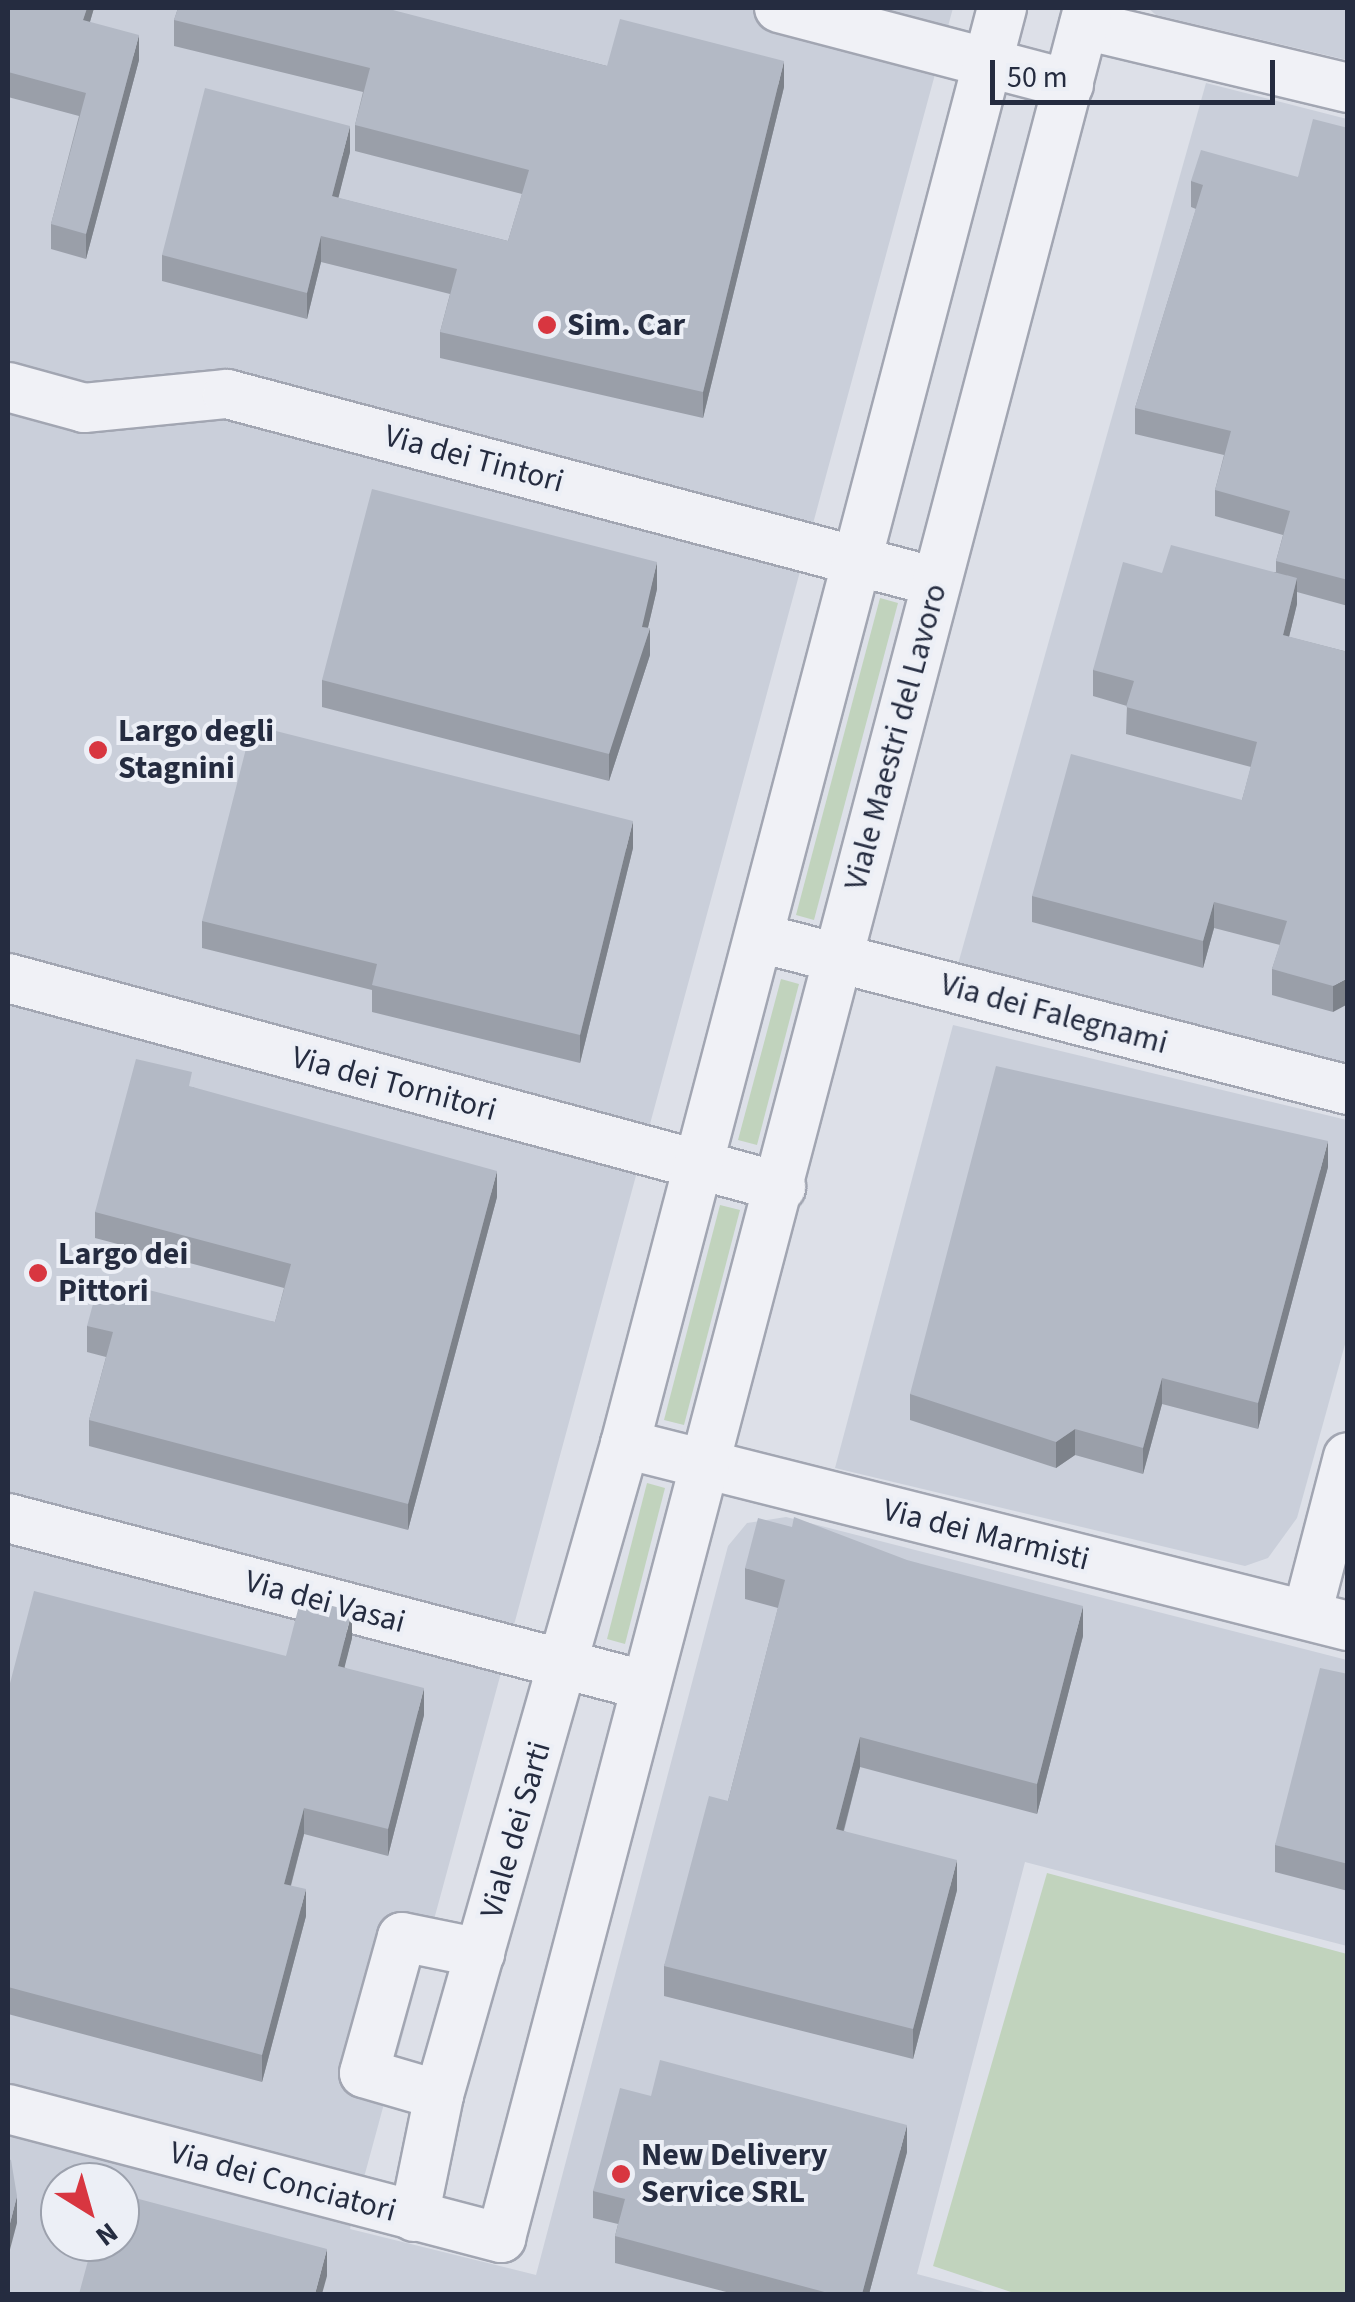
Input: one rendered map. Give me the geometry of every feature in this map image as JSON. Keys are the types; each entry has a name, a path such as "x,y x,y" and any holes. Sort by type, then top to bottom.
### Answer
{"street":[{"path":"779,8 1069,84"},
{"path":"625,1444 1002,8"},
{"path":"1086,16 1348,88"},
{"name":"Viale Maestri del Lavoro","path":"705,1466 1086,16"},
{"name":"Via dei Tintori","path":"8,387 84,408 227,394 936,582"},
{"name":"Via dei Falegnami","path":"760,938 1348,1090"},
{"name":"Via dei Tornitori","path":"8,978 696,1168 781,1186"},
{"name":"Via dei Marmisti","path":"625,1444 1327,1620"},
{"name":"Viale dei Sarti","path":"414,2217 440,2095 625,1444"},
{"path":"1327,1620 1348,1457"},
{"path":"642,1685 705,1466"},
{"name":"Via dei Vasai","path":"8,1518 642,1685"},
{"name":"Via dei Conciatori","path":"8,2108 501,2238 642,1685"},
{"path":"440,2095 364,2072 402,1938 480,1953"}],"shaded area":[{"path":"8,8 953,8 350,2229 536,2275 728,1546 747,1523 786,1517 1347,1660 1347,1946 1025,1862 917,2274 992,2294 8,2294"},
{"path":"1148,8 1347,8 1347,60 1156,15"},
{"path":"1206,83 1347,119 1347,1063 958,964"},
{"path":"953,1025 1347,1120 1347,1337 1297,1518 1268,1558 1245,1566 835,1468"}],"green space":[{"path":"880,598 898,603 814,920 796,915"},
{"path":"781,979 799,984 757,1145 738,1140"},
{"path":"720,1205 740,1210 684,1425 664,1420"},
{"path":"647,1483 665,1488 625,1644 607,1639"},
{"path":"1047,1873 1347,1954 1347,2294 1017,2294 933,2266"}],"building":[{"path":"8,8 87,8 83,20 139,35 86,234 51,224 86,93 8,72"},
{"path":"178,8 385,8 607,66 620,19 784,61 703,392 440,332 457,269 321,236 307,293 162,255 205,88 350,126 332,196 508,241 529,170 355,125 370,68 174,20"},
{"path":"1313,119 1348,128 1348,580 1276,561 1290,511 1215,490 1231,431 1135,408 1203,185 1191,181 1201,150 1298,177"},
{"path":"372,489 657,562 642,627 650,628 609,754 322,680"},
{"path":"1171,545 1297,578 1283,635 1348,652 1348,978 1333,986 1272,969 1287,921 1214,902 1203,941 1032,896 1071,754 1242,800 1257,742 1126,707 1134,681 1093,670 1123,562 1162,573"},
{"path":"252,725 633,821 580,1035 372,985 377,964 202,921"},
{"path":"136,1059 192,1072 189,1086 497,1171 408,1504 89,1420 113,1332 87,1326 96,1293 121,1300 125,1284 275,1322 291,1264 95,1212"},
{"path":"996,1066 1328,1141 1258,1403 1162,1378 1143,1448 1075,1429 1056,1442 910,1394"},
{"path":"794,1517 907,1560 1083,1606 1037,1784 860,1737 836,1829 957,1860 913,2029 664,1966 709,1796 728,1801 785,1580 745,1568 758,1518 792,1527"},
{"path":"34,1591 286,1656 301,1598 352,1611 338,1666 424,1688 388,1829 304,1808 284,1884 306,1889 262,2055 8,1987 8,1691"},
{"path":"1320,1668 1348,1674 1348,1864 1275,1845"},
{"path":"660,2060 907,2125 862,2294 832,2294 615,2236 625,2199 593,2191 620,2088 651,2096"},
{"path":"8,2159 17,2196 8,2231"},
{"path":"140,2199 327,2249 315,2294 79,2294 88,2262 140,2262"}],"place":[{"name":"Sim. Car","path":"547,325"},
{"name":"Largo degli Stagnini","path":"98,750"},
{"name":"Largo dei Pittori","path":"38,1273"},
{"name":"New Delivery Service SRL","path":"621,2174"}]}
